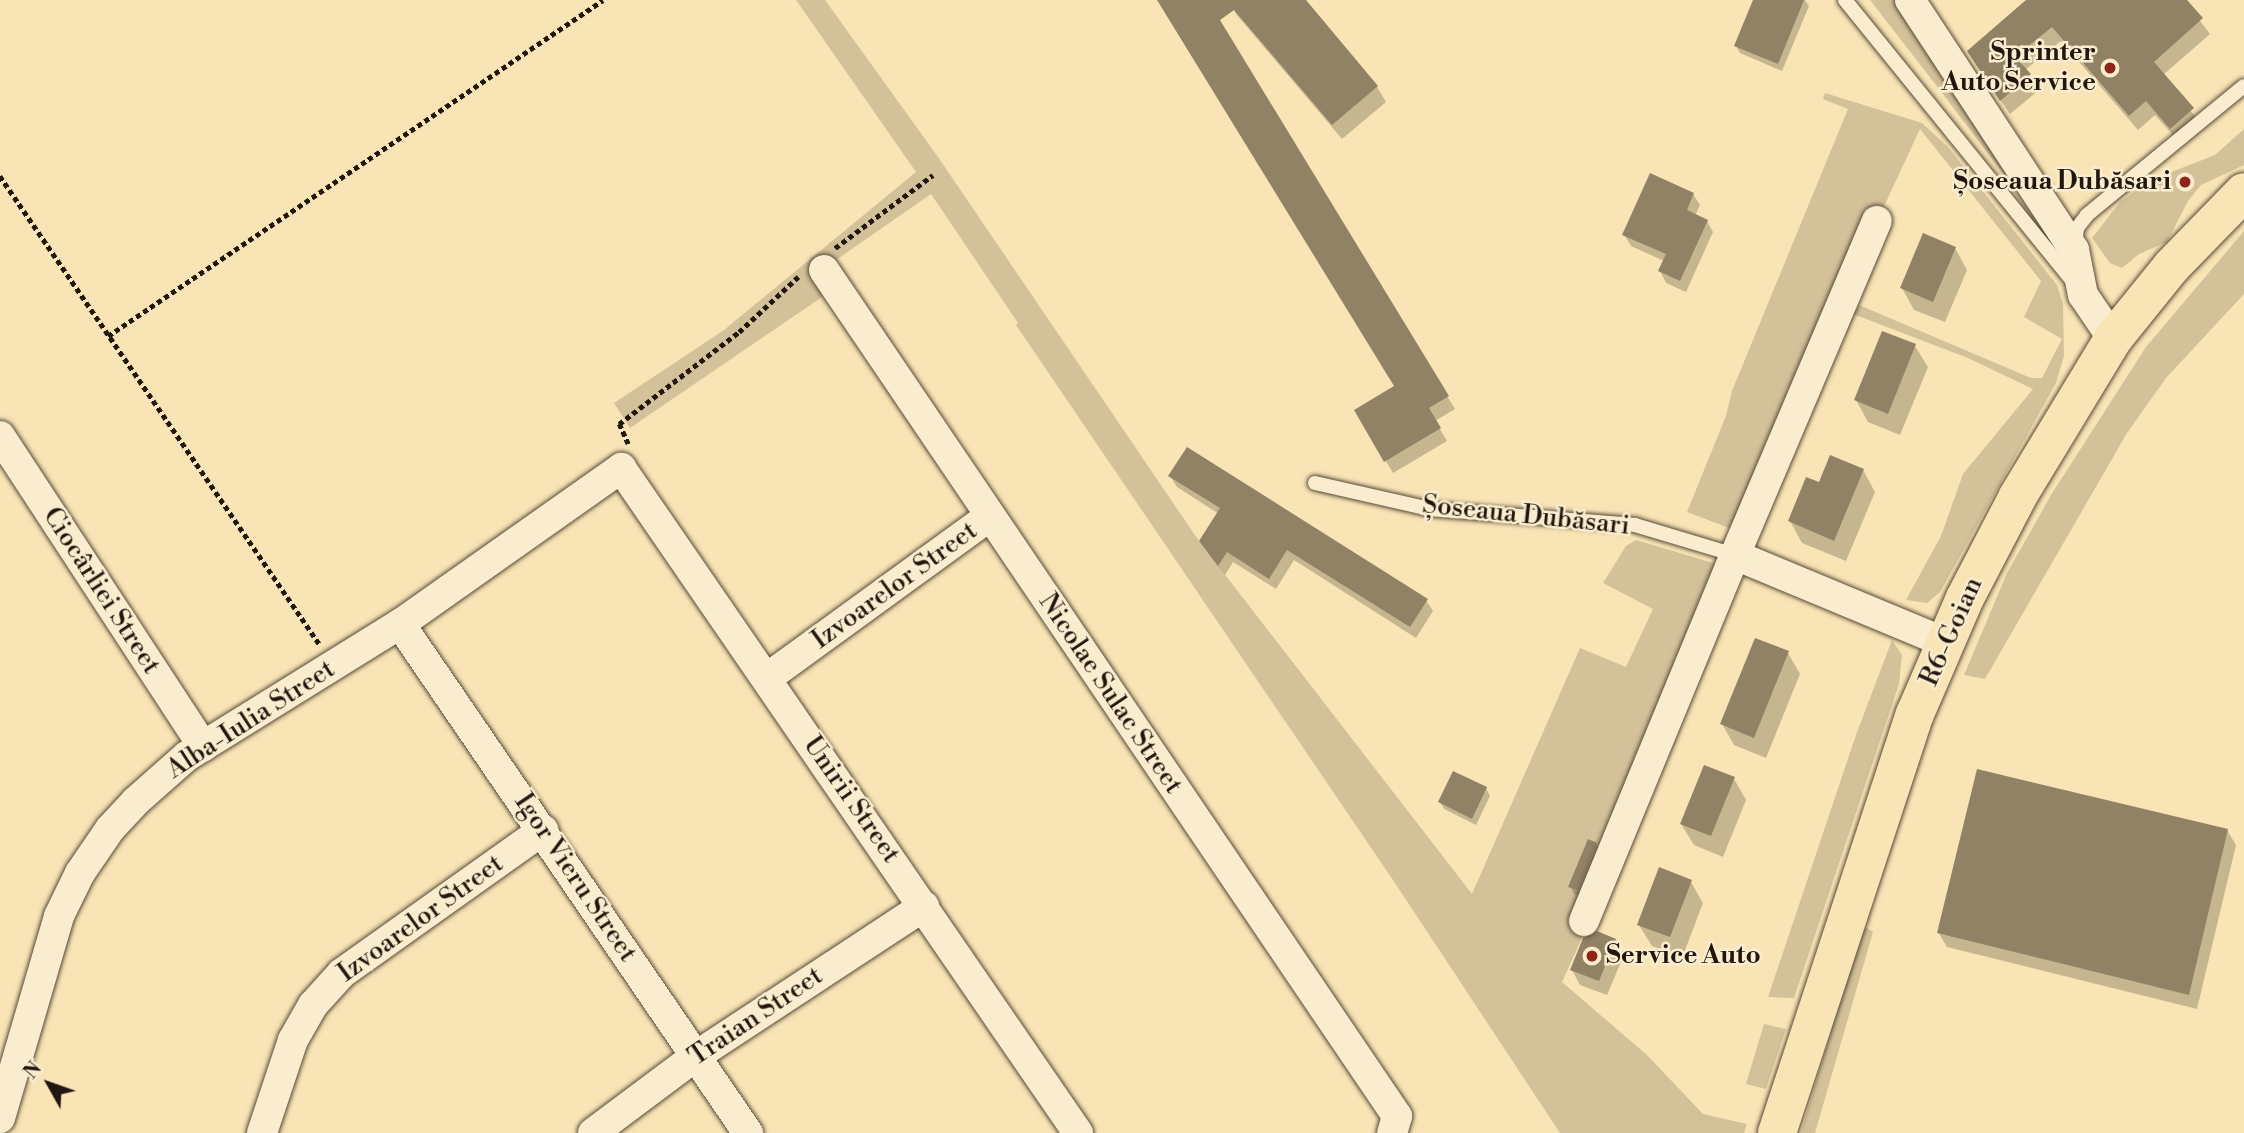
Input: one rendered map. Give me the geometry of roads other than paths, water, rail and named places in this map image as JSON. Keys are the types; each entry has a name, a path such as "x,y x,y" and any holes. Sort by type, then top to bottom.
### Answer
{"main road":[{"name":"R6-Goian","path":"1777,1133 1910,727 1946,643 2018,496 2113,339 2172,267 2244,192"}],"street":[{"path":"1910,0 2074,250 2083,295 2113,339"},
{"path":"1584,921 1877,221"},
{"name":"Nicolae Sulac Street","path":"818,265 1395,1125"},
{"name":"Ciocârliei Street","path":"0,436 203,746"},
{"name":"Alba-Iulia Street","path":"0,1118 59,916 80,873 110,828 136,801 203,746 400,624 621,468"},
{"name":"Unirii Street","path":"621,468 1078,1133"},
{"name":"Izvoarelor Street","path":"767,678 989,517"},
{"name":"Șoseaua Dubăsari","path":"1735,555 1946,643"},
{"name":"Igor Vieru Street","path":"400,624 748,1133"},
{"name":"Izvoarelor Street","path":"262,1133 293,1040 313,1005 342,973 543,830"},
{"name":"Traian Street","path":"593,1133 696,1056 924,906"}],"lane":[{"path":"1845,0 2083,295"},
{"path":"2074,250 2077,228 2087,215 2244,86"},
{"name":"Șoseaua Dubăsari","path":"1315,483 1429,509 1634,525 1735,555"}],"place":[{"name":"Sprinter Auto Service","path":"2110,68"},
{"name":"Șoseaua Dubăsari","path":"2185,182"},
{"name":"Service Auto","path":"1592,956"}]}
